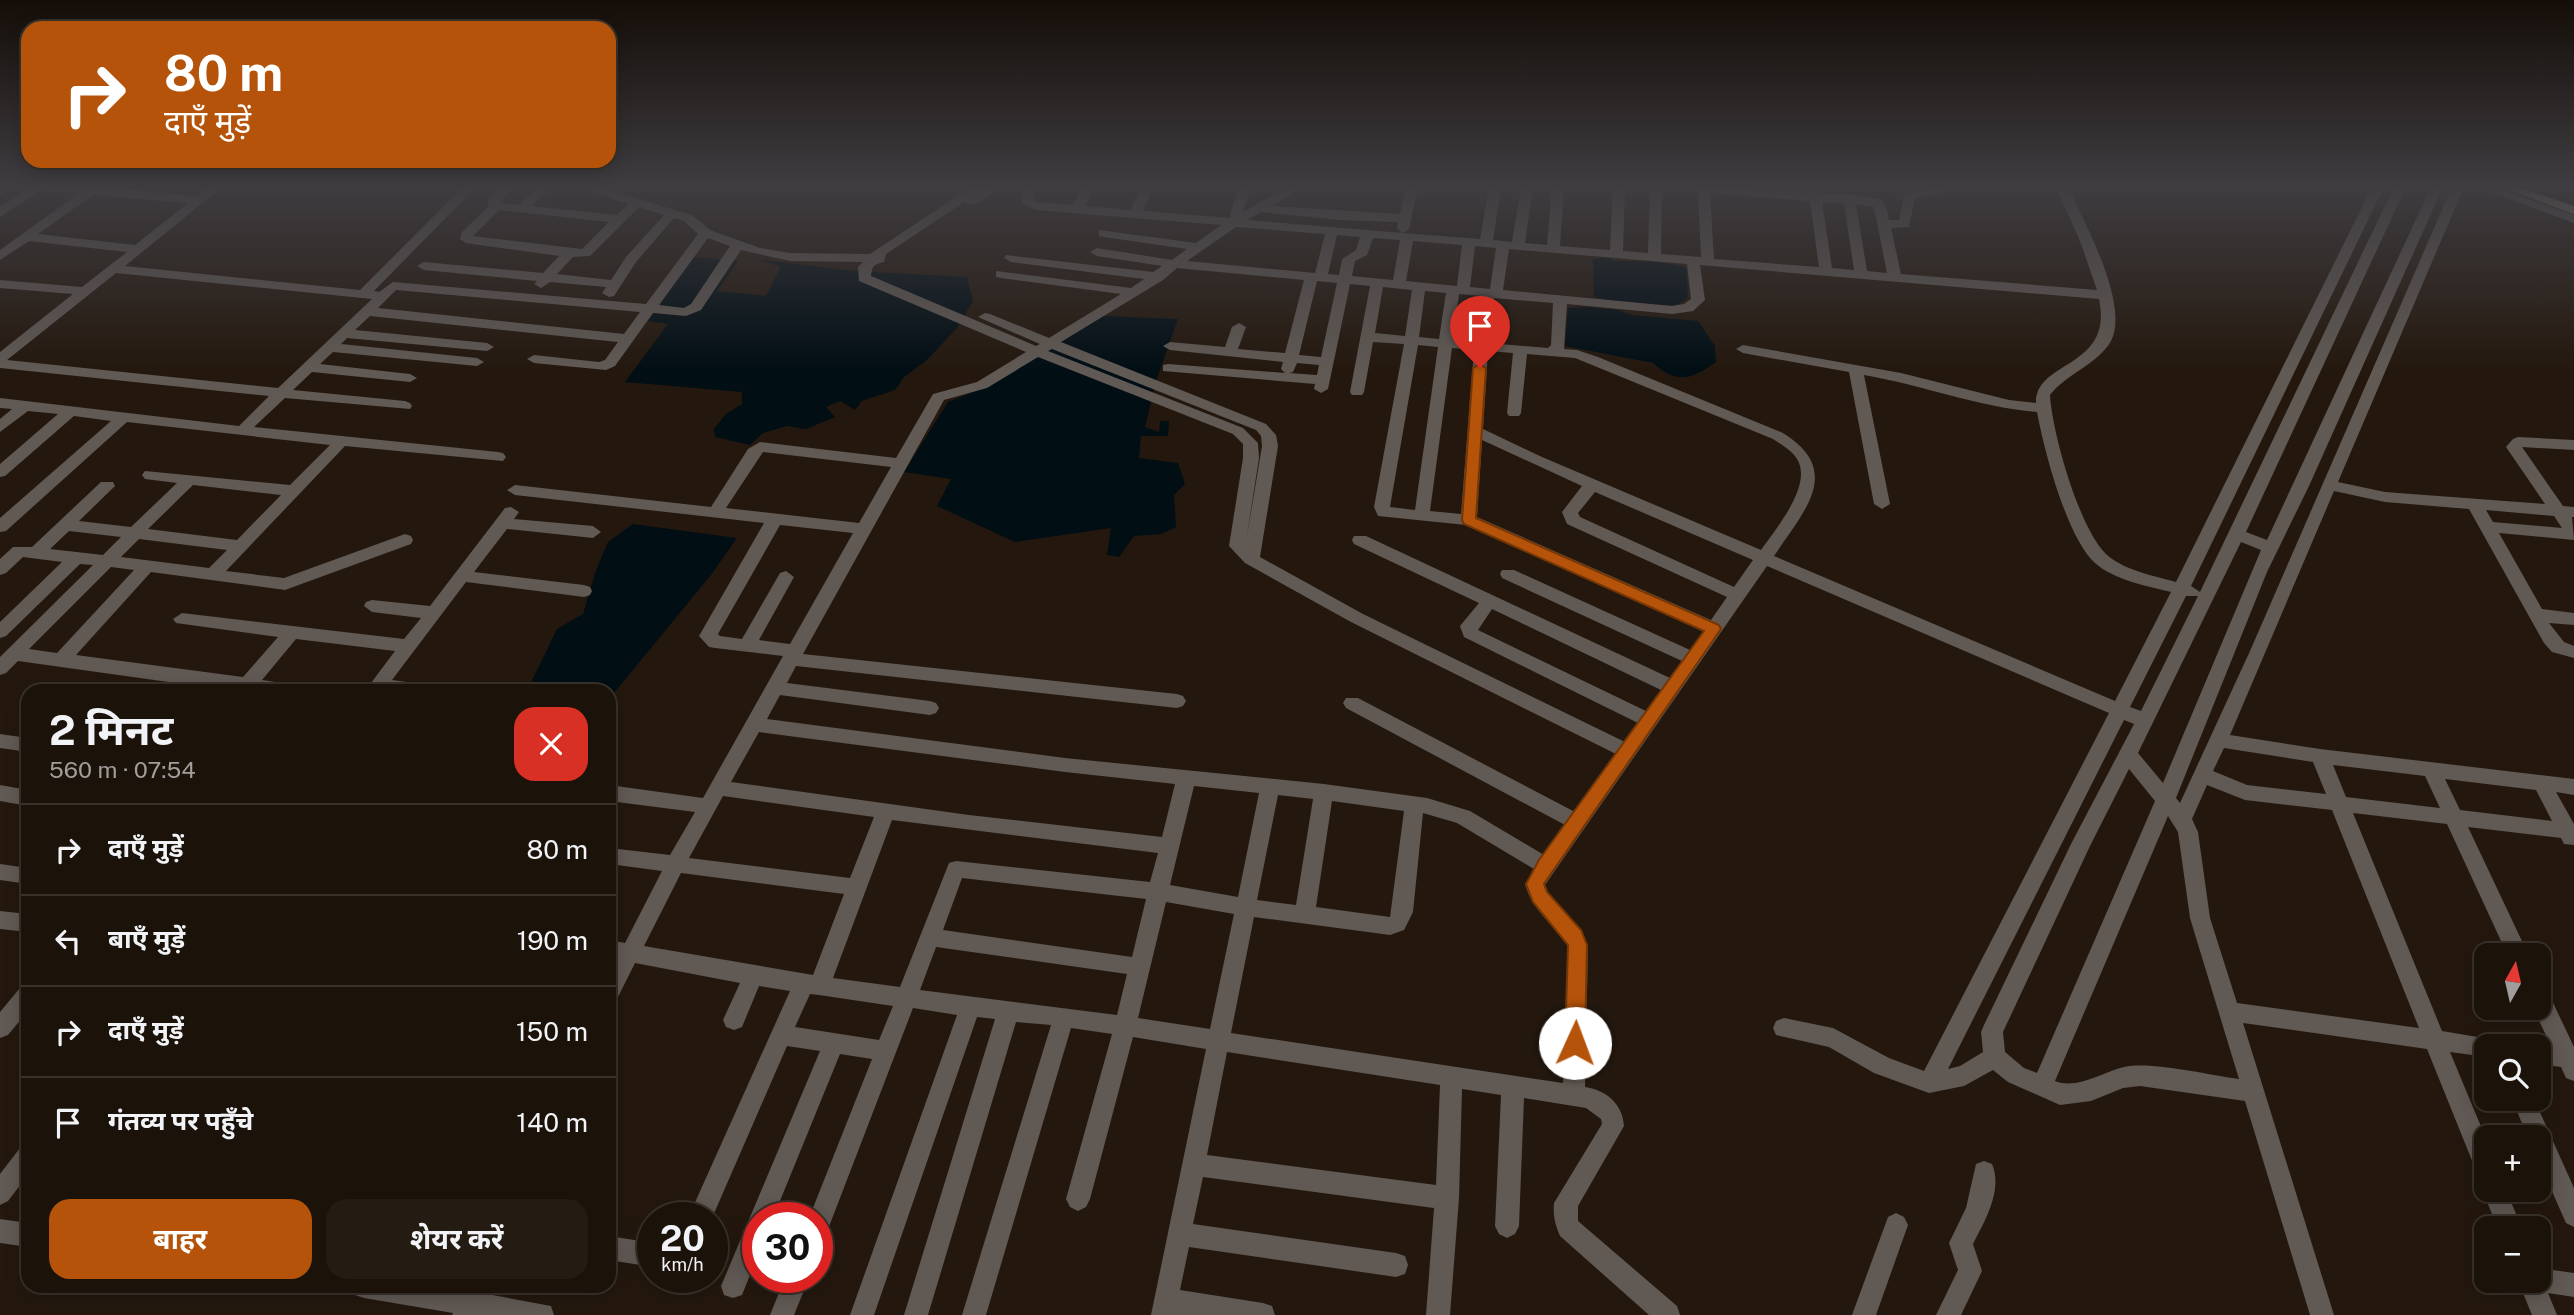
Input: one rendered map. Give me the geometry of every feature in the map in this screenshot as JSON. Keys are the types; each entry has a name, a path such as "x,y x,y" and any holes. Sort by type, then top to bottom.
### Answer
{"street":[{"path":"132,248 138,249"},
{"path":"364,294 409,248"},
{"path":"535,248 569,253 585,253 589,248"},
{"path":"600,305 641,248"},
{"path":"534,359 606,366 652,310 694,248"},
{"path":"242,430 364,311 389,288 397,285 686,312 695,309 735,248"},
{"path":"748,248 790,257 878,259 895,248"},
{"path":"893,248 863,273 864,278 877,286 1042,347 1245,436 1250,443 1251,458 1237,546 1251,559 1357,618 1627,751"},
{"path":"1197,248 1134,292 982,385 938,397 675,865 619,951 811,985 1064,1017 1451,1074 1574,1095 1601,1103 1612,1113 1614,1119 1608,1136 1566,1203 1565,1218 1568,1228 1668,1315"},
{"path":"1285,377 1326,248"},
{"path":"1168,368 1285,377 1322,385 1350,256 1362,252 1363,248"},
{"path":"1399,286 1403,248"},
{"path":"1422,515 1446,344 1467,248"},
{"path":"1469,520 1481,346 1502,248"},
{"path":"1558,248 2105,295"},
{"path":"1616,248 1616,253"},
{"path":"1654,248 1654,257"},
{"path":"1707,248 1708,262"},
{"path":"1822,248 1826,272"},
{"path":"1857,248 1861,275"},
{"path":"1889,248 1895,277"},
{"path":"2086,248 2105,295 2109,320 2104,340 2043,395 2043,408 2073,510 2089,546 2110,564 2205,597"},
{"path":"1929,1083 2181,589 2348,248"},
{"path":"2253,1092 2140,1076 2123,1078 2091,1090 2060,1094 2016,1075 1994,1057 1992,1032 2081,844 2146,721 2371,248"},
{"path":"2042,1086 2271,548 2409,248"},
{"path":"2182,819 2219,740 2431,248"},
{"path":"0,361 138,249"},
{"path":"1097,252 1175,264 1651,309 1688,308 1698,300 1693,261"},
{"path":"530,298 569,253"},
{"path":"1011,258 1158,276"},
{"path":"424,266 616,284"},
{"path":"113,269 381,296"},
{"path":"1001,274 1134,292"},
{"path":"0,284 85,291"},
{"path":"1357,392 1377,284"},
{"path":"1419,288 1382,507 1384,512 1469,520 1714,629"},
{"path":"1551,352 1558,346 1560,300"},
{"path":"364,311 630,339"},
{"path":"1230,352 1239,327"},
{"path":"342,333 487,347"},
{"path":"1368,337 1577,354 1779,436 1794,446 1807,464 1809,484 1786,526 1545,866 1535,884 1536,891 1574,936 1579,954 1574,1095"},
{"path":"0,343 18,345"},
{"path":"1170,346 1327,362"},
{"path":"328,347 477,362"},
{"path":"1514,413 1520,349"},
{"path":"1743,349 1919,382 1997,403 2043,408"},
{"path":"0,361 405,406"},
{"path":"308,367 410,378"},
{"path":"1856,369 1882,504"},
{"path":"0,403 498,457"},
{"path":"0,427 24,406"},
{"path":"0,472 71,411"},
{"path":"0,527 124,417"},
{"path":"1477,432 1592,485 2146,721"},
{"path":"213,574 341,442"},
{"path":"2487,527 2574,533 2567,512 2523,463 2514,447 2518,442 2574,445"},
{"path":"716,512 753,452 760,447 900,463"},
{"path":"150,475 294,491"},
{"path":"0,668 189,480"},
{"path":"1592,485 1572,507 1570,512 1573,520 1737,595"},
{"path":"2329,485 2372,495 2567,512"},
{"path":"0,569 64,525 107,486"},
{"path":"515,490 863,529"},
{"path":"2474,503 2536,615 2558,647 2574,652"},
{"path":"379,684 507,518 593,532"},
{"path":"775,519 708,636 715,642 793,655 1177,701"},
{"path":"64,525 241,545"},
{"path":"2236,534 2271,548"},
{"path":"0,549 285,584 405,540"},
{"path":"1360,540 1672,687"},
{"path":"0,632 76,558"},
{"path":"61,660 147,566"},
{"path":"1508,574 1693,659"},
{"path":"462,576 584,591"},
{"path":"747,646 786,578"},
{"path":"1489,602 1469,626 1470,633 1649,720"},
{"path":"372,606 435,613"},
{"path":"2536,615 2574,619"},
{"path":"182,619 408,646"},
{"path":"247,684 291,634"},
{"path":"15,654 218,684"},
{"path":"775,688 930,708"},
{"path":"1352,703 1577,822"},
{"path":"754,724 1413,804 1463,817 1545,866"},
{"path":"2219,740 2320,756 2574,786"},
{"path":"0,741 21,745"},
{"path":"2128,754 2182,819 2190,843 2192,876 2200,918 2322,1315"},
{"path":"2320,756 2474,1137"},
{"path":"2431,769 2513,943"},
{"path":"2203,775 2245,792 2454,818 2572,836"},
{"path":"1078,1199 1125,1027 1186,778"},
{"path":"2541,782 2572,836"},
{"path":"1263,1315 1165,1307 1270,787"},
{"path":"718,788 969,823 1171,846"},
{"path":"1305,915 1324,792"},
{"path":"0,793 21,797"},
{"path":"616,794 708,806"},
{"path":"827,1202 956,869 1159,892 1246,907 1390,926 1397,924 1403,912 1413,804"},
{"path":"707,1202 781,1035 811,985 856,887 886,810"},
{"path":"616,857 856,887"},
{"path":"0,872 21,875"},
{"path":"0,920 21,922"},
{"path":"929,937 1140,967"},
{"path":"734,1020 754,976"},
{"path":"0,1028 21,1003"},
{"path":"862,1315 970,1007"},
{"path":"915,1315 1008,1011"},
{"path":"2227,1011 2474,1045"},
{"path":"974,1315 1064,1017"},
{"path":"2550,1020 2572,1062"},
{"path":"1784,1028 1833,1038 1882,1066 1929,1083 1964,1076 1994,1057"},
{"path":"781,1035 885,1051"},
{"path":"768,1202 833,1045"},
{"path":"2551,1057 2572,1062"},
{"path":"1438,1315 1447,1198 1451,1074"},
{"path":"1507,1226 1513,1085"},
{"path":"2528,1111 2574,1215"},
{"path":"1193,1164 1447,1198"},
{"path":"0,1194 21,1166"},
{"path":"1948,1315 1970,1271 1961,1243 1980,1209 1985,1189 1984,1172"},
{"path":"1864,1315 1896,1225"},
{"path":"0,1231 21,1234"},
{"path":"1179,1234 1396,1265"},
{"path":"616,1249 637,1252"},
{"path":"733,1286 742,1264"},
{"path":"2551,1282 2574,1286"},
{"path":"414,1293 542,1315"},
{"path":"782,1315 791,1293"},
{"path":"2535,1293 2545,1315"}],"shaded area":[{"path":"693,257 738,261 717,291 766,296 781,267 761,260 854,271 967,277 973,301 957,328 927,360 904,377 895,390 862,401 855,410 840,401 826,407 835,417 806,429 787,426 763,433 750,445 715,437 714,429 726,414 742,404 742,392 625,382 668,324 648,321"},
{"path":"1609,257 1615,261 1659,262 1686,268 1688,297 1679,304 1662,306 1594,297 1593,259"},
{"path":"1568,308 1618,310 1632,315 1698,321 1715,346 1716,362 1692,376 1678,377 1670,375 1653,363 1565,346"},
{"path":"1103,316 1178,319 1156,381 1145,427 1159,432 1160,421 1169,421 1168,436 1141,436 1139,458 1178,463 1185,484 1174,495 1176,527 1161,534 1134,536 1119,557 1107,555 1111,528 1015,542 937,506 951,479 904,472 948,402 989,386"},
{"path":"633,524 737,538 711,575 616,690 616,684 530,684 557,629 583,614 595,573 608,542"}],"route":[{"path":"1480,368 1469,520 1714,629 1545,866 1535,884 1539,896 1567,927 1578,945 1575,1043"}]}
